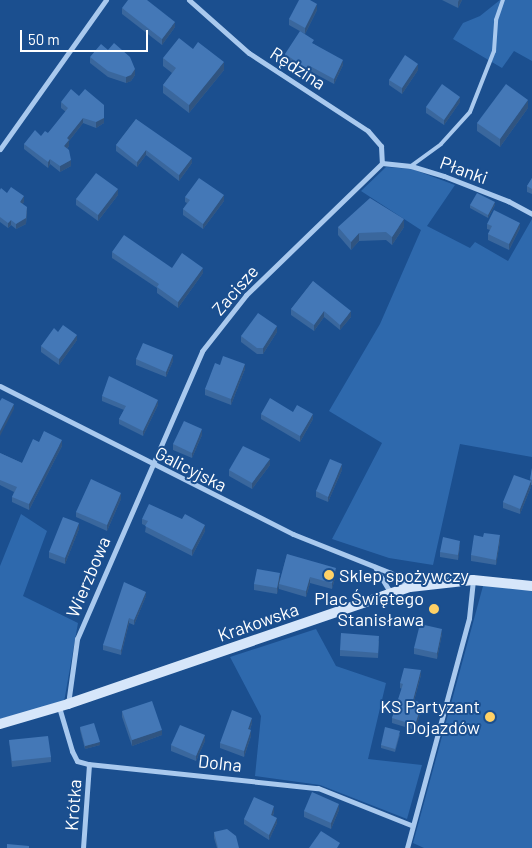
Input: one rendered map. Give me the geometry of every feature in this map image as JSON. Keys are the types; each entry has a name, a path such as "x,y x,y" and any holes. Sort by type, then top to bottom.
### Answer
{"street":[{"path":"0,149 106,0"},
{"name":"Rędzina","path":"189,0 249,53 368,131 381,146 382,163"},
{"name":"Płanki","path":"382,163 411,166 508,201 532,214"},
{"name":"Zacisze","path":"153,465 202,351 246,295 382,163"},
{"name":"Galicyjska","path":"0,386 153,465 293,534 374,566 410,587"},
{"name":"Wierzbowa","path":"64,706 77,638 153,465"},
{"path":"374,566 390,594"},
{"path":"407,848 411,825 469,618 473,580"},
{"name":"Krakowska","path":"0,724 64,706 410,587 473,580 532,586"},
{"path":"64,706 77,761 89,764"},
{"name":"Dolna","path":"89,764 318,788 411,825"},
{"name":"Krótka","path":"83,848 89,764"}],"lane":[{"path":"411,166 441,144 470,112 494,52 496,20 504,0"}],"shaded area":[{"path":"500,0 532,0 532,61 514,51 502,68 453,39 463,23 480,16"},
{"path":"386,167 412,169 455,185 427,226 470,248 475,242 508,261 532,219 532,457 460,444 433,565 389,558 332,539 382,443 329,411 380,324 421,230 361,191"},
{"path":"21,514 47,531 23,596 78,623 64,702 0,719 0,566"},
{"name":"KS Partyzant Dojazdów","path":"497,585 532,590 532,848 424,848 413,843 483,586"},
{"path":"316,629 336,666 386,683 368,759 422,765 407,819 320,785 255,776 261,716 230,657"}],"building":[{"path":"128,0 147,0 175,22 162,39 122,8"},
{"path":"299,0 310,0 317,4 305,28 289,19"},
{"path":"300,31 314,40 312,43 343,60 334,79 308,65 306,68 285,54"},
{"path":"179,38 193,49 198,42 224,62 189,105 163,85 176,68 163,58"},
{"path":"114,43 130,57 135,69 131,75 126,77 108,71 90,57 101,44 108,50"},
{"path":"405,55 418,64 402,88 389,80"},
{"path":"442,84 460,97 444,120 426,107"},
{"path":"506,84 528,100 500,139 477,123"},
{"path":"71,89 79,96 85,89 104,105 104,118 96,122 83,118 67,138 69,140 64,146 69,150 71,160 60,166 50,159 48,162 24,144 35,130 41,136 45,131 48,133 68,108 61,102"},
{"path":"136,119 192,158 179,175 146,150 137,162 116,145"},
{"path":"96,173 118,189 98,215 76,199"},
{"path":"199,178 224,195 203,224 183,209 190,200 185,197"},
{"path":"532,178 532,189 527,186"},
{"path":"11,187 24,196 20,202 27,207 26,218 16,224 11,220 8,223 0,217 0,190 1,188 7,193"},
{"path":"477,193 495,202 488,215 470,205"},
{"path":"370,198 404,219 392,237 386,232 359,233 351,242 338,227"},
{"path":"494,210 520,223 509,244 488,234 492,226 487,224"},
{"path":"124,235 172,268 182,253 203,268 178,302 157,287 159,284 112,252"},
{"path":"313,281 351,311 340,325 324,311 314,325 291,309"},
{"path":"258,313 277,326 263,348 257,348 241,336"},
{"path":"63,325 77,335 59,359 41,346 54,328 58,332"},
{"path":"143,343 173,355 166,372 136,359"},
{"path":"223,356 245,364 231,399 205,389 215,363 220,365"},
{"path":"109,376 158,400 143,431 119,419 126,406 102,396"},
{"path":"2,398 14,404 0,431 0,401"},
{"path":"270,398 293,412 297,405 313,414 300,436 261,414"},
{"path":"184,421 202,429 192,453 173,444"},
{"path":"44,431 62,440 29,504 12,497 17,487 0,480 0,453 22,463 33,439 39,442"},
{"path":"243,446 270,459 252,483 229,470"},
{"path":"330,459 342,464 328,497 316,491"},
{"path":"514,475 531,481 520,509 503,502"},
{"path":"91,479 121,493 107,525 76,512"},
{"path":"149,504 182,519 185,514 205,525 192,550 145,526 148,521 142,519"},
{"path":"63,517 79,523 65,558 49,552"},
{"path":"484,533 500,535 496,560 471,555 474,535 483,537"},
{"path":"443,537 460,541 458,555 440,552"},
{"path":"287,554 336,568 332,583 310,577 306,591 279,584"},
{"path":"257,569 280,573 277,588 254,584"},
{"path":"124,582 146,592 134,620 129,618 121,650 103,645"},
{"path":"420,624 442,629 437,653 414,648"},
{"path":"341,633 379,636 378,653 340,650"},
{"path":"404,668 421,670 413,700 422,703 415,725 392,718 403,684 400,683"},
{"path":"152,701 162,730 132,740 122,711"},
{"path":"232,710 252,718 248,729 251,730 244,751 220,743"},
{"path":"94,723 100,742 85,746 80,727"},
{"path":"180,725 205,735 196,756 171,745"},
{"path":"385,727 400,731 395,749 381,745"},
{"path":"48,736 51,757 12,761 9,740"},
{"path":"312,792 339,804 331,823 304,811"},
{"path":"254,797 274,806 271,815 277,818 269,835 244,819"},
{"path":"227,829 236,836 239,848 218,848 214,832"},
{"path":"321,831 340,843 337,848 309,848"},
{"path":"7,844 29,846 29,848 7,848"}],"place":[{"name":"Sklep spożywczy","path":"329,575"},
{"name":"Plac Świętego Stanisława","path":"434,609"},
{"name":"KS Partyzant Dojazdów","path":"490,717"}]}
